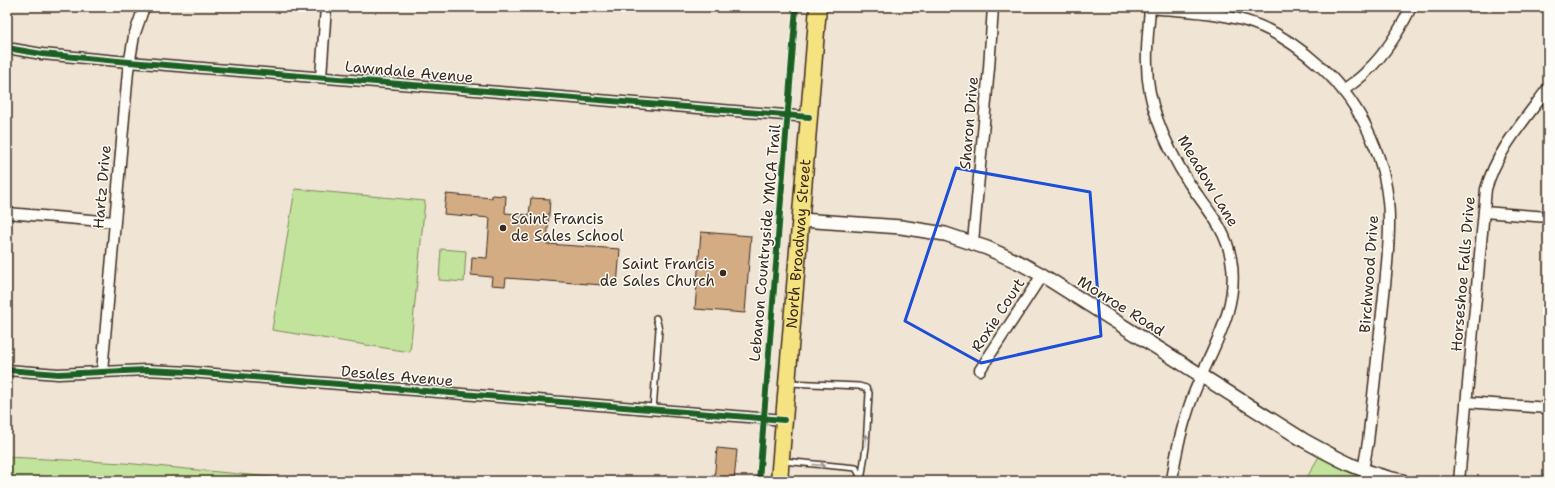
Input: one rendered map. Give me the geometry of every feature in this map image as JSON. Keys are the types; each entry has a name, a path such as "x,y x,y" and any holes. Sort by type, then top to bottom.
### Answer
{"main road":[{"name":"North Broadway Street","path":"778,481 818,7"}],"street":[{"name":"Hartz Drive","path":"102,372 129,62 134,36 144,7"},
{"path":"321,77 326,7"},
{"name":"Sharon Drive","path":"973,242 993,7"},
{"path":"1343,91 1378,60 1405,20 1411,7"},
{"name":"Birchwood Drive","path":"1150,8 1221,15 1263,28 1294,45 1328,73 1343,91 1364,123 1376,147 1384,172 1390,225 1368,442 1363,476"},
{"name":"Meadow Lane","path":"1150,8 1147,66 1151,95 1160,127 1171,152 1189,183 1220,226 1227,242 1233,276 1231,302 1227,319 1190,403 1179,440 1172,481"},
{"name":"Lawndale Avenue","path":"7,48 42,54 129,62 809,117"},
{"name":"Horseshoe Falls Drive","path":"1459,481 1486,189 1491,173 1501,153 1548,88"},
{"path":"1484,212 1548,217"},
{"path":"7,213 114,222"},
{"name":"Monroe Road","path":"801,220 901,227 945,234 973,242 1014,260 1042,275 1363,476 1402,481"},
{"name":"Roxie Court","path":"980,370 1042,275"},
{"name":"Desales Avenue","path":"7,370 58,374 146,370 190,372 784,420"},
{"path":"1466,402 1548,408"}],"lane":[{"path":"653,410 659,329 656,318"},
{"path":"787,383 859,386 866,388 869,392 866,447 861,480"},
{"path":"780,461 856,468 860,472 861,480"}],"highlighted area":[{"path":"956,168 1090,192 1101,336 981,363 905,321"}],"green space":[{"path":"295,189 425,201 410,352 272,330"},
{"path":"441,249 466,251 464,282 439,280"},
{"path":"1322,451 1402,481 1305,481"},
{"path":"7,457 124,463 312,481 7,481"}],"building":[{"name":"Saint Francis de Sales School","path":"446,194 492,198 492,195 506,196 505,213 529,215 531,198 550,199 547,244 620,249 617,286 506,278 505,286 491,285 492,277 471,275 472,257 487,258 490,218 444,214"},
{"name":"Saint Francis de Sales Church","path":"701,232 751,236 745,313 695,309"},
{"path":"717,448 737,450 734,481 714,481"}],"cycle path":[{"name":"Lebanon Countryside YMCA Trail","path":"759,481 796,7"},
{"path":"7,48 42,54 129,62 809,117"},
{"path":"7,370 58,374 146,370 190,372 784,420"}],"place":[{"name":"Saint Francis de Sales School","path":"503,228"},
{"name":"Saint Francis de Sales Church","path":"723,273"}]}
